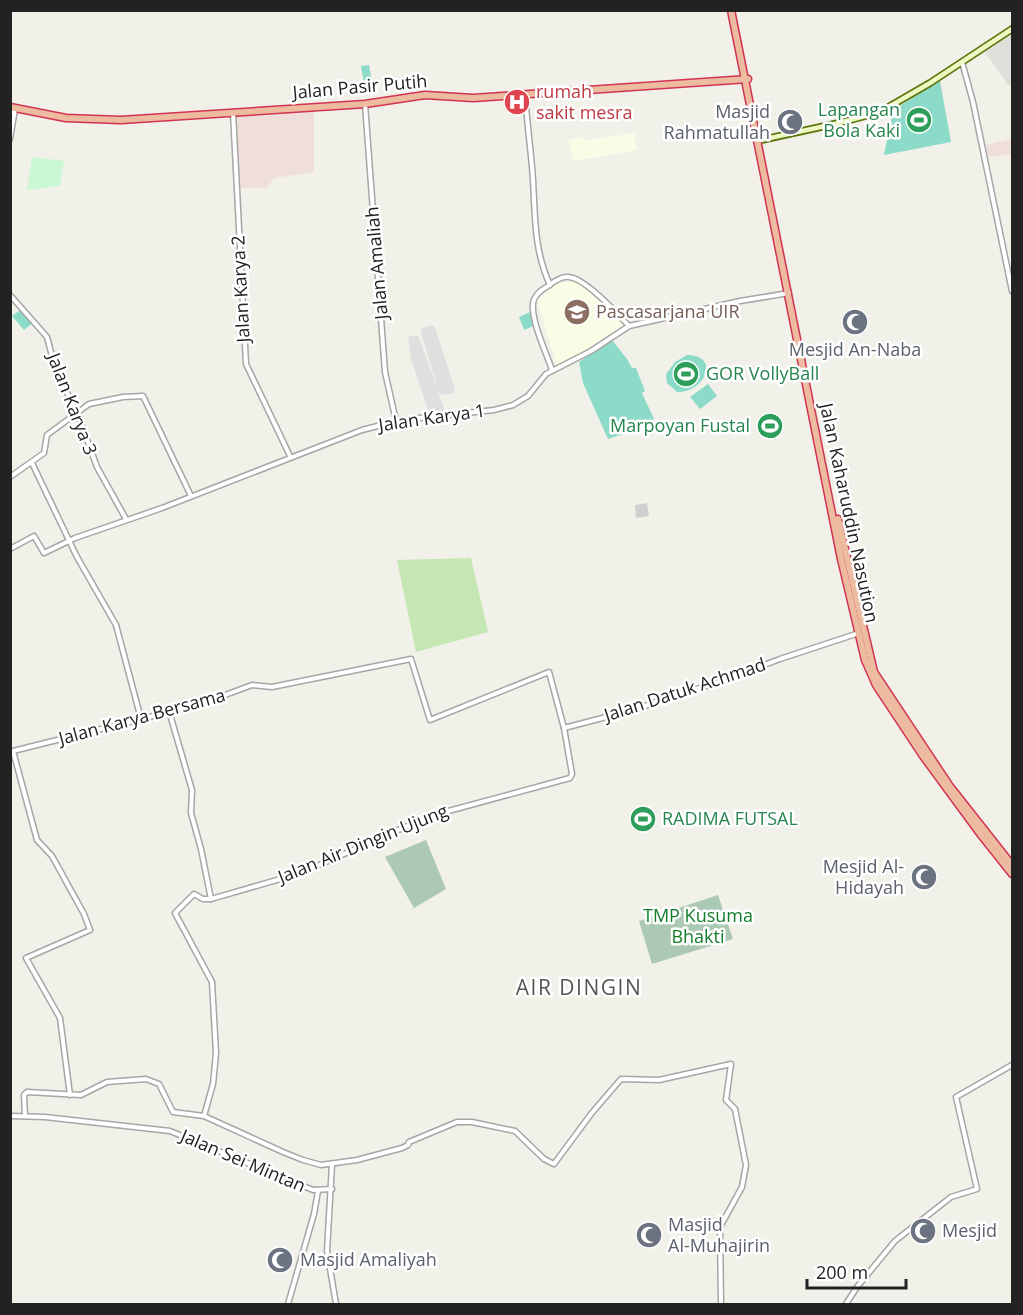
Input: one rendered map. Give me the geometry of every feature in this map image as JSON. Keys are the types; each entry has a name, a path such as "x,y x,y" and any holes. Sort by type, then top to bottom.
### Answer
{"highway":[{"name":"Jalan Kaharuddin Nasution","path":"733,10 859,633 871,676 981,835 1012,874"},
{"name":"Jalan Kaharuddin Nasution","path":"747,79 851,589 874,672 941,777 1012,865"},
{"name":"Jalan Pasir Putih","path":"13,108 66,118 101,120 364,104 425,95 473,98 747,79"}],"main road":[{"path":"761,140 875,115 930,83 1012,29"}],"street":[{"path":"962,62 1012,291"},
{"path":"525,94 535,227 544,273 550,285"},
{"name":"Jalan Amaliah","path":"364,104 386,372 396,421"},
{"path":"10,120 13,108"},
{"path":"10,139 13,108"},
{"name":"Jalan Karya 2","path":"233,112 246,364 290,456"},
{"path":"552,370 533,309 534,299 541,290 564,277 575,279 609,305 629,326"},
{"name":"Jalan Karya 1","path":"10,549 34,536 44,553 69,540 362,430 396,421 506,408 528,396 542,376 591,351 629,326 740,301 789,293"},
{"name":"Jalan Karya 3","path":"10,295 45,334 56,371 77,412 97,467 126,519"},
{"path":"10,477 32,463 45,451 46,435 77,412 95,402 143,396 190,496"},
{"path":"32,463 69,540 116,625 141,719"},
{"name":"Jalan Datuk Achmad","path":"564,728 637,709 719,682 780,658 859,633"},
{"name":"Jalan Karya Bersama","path":"70,1095 60,1018 26,958 90,930 84,914 52,856 38,840 13,751 201,704 252,685 272,687 411,659 430,720 549,672 564,728"},
{"path":"169,711 192,790 191,813 211,899"},
{"name":"Jalan Air Dingin Ujung","path":"204,1116 213,1084 216,1053 212,982 175,913 194,894 203,899 211,899 301,873 430,816 459,806 565,780 572,774 564,728"},
{"path":"25,1116 24,1095 27,1092 70,1095 86,1093 107,1082 146,1079 159,1084 173,1112 204,1116 303,1160 321,1164 332,1164 402,1148 409,1142 462,1121 515,1131 544,1159 554,1164 618,1081 630,1078 659,1080 731,1064 726,1100 735,1109 746,1165 742,1187 720,1227 721,1305"},
{"path":"846,1305 857,1287 895,1241 951,1197 977,1189 956,1097 1012,1065"},
{"name":"Jalan Sei Mintan","path":"10,1116 170,1131 318,1191 332,1189"},
{"path":"332,1164 327,1251 336,1305"},
{"path":"288,1305 314,1214 318,1191"}],"shaded area":[{"path":"1012,33 1012,85 1008,85 985,52"},
{"path":"314,109 314,172 274,178 267,188 239,188 237,113"},
{"path":"634,133 637,150 573,161 568,140 583,137 584,141"},
{"path":"1012,139 1012,154 988,157 986,145"},
{"name":"Pascasarjana UIR","path":"574,279 627,325 591,351 557,367 537,300 552,286"},
{"path":"432,325 435,327 455,390 453,393 442,395 438,392 445,411 439,414 429,413 411,359 408,336 418,336 439,392 420,329"},
{"path":"647,503 649,516 636,518 635,505"}],"green space":[{"path":"369,65 374,93 366,94 361,66"},
{"name":"Lapangan Bola Kaki","path":"940,81 951,142 884,155 893,110"},
{"path":"32,157 64,161 60,186 27,190"},
{"path":"21,309 34,322 24,330 12,316"},
{"path":"530,312 536,325 524,330 519,317"},
{"path":"612,340 632,368 636,368 645,391 642,393 654,419 635,430 608,439 583,383 579,362"},
{"name":"GOR VollyBall","path":"687,355 704,361 705,374 695,387 677,392 667,383 666,374 675,362"},
{"path":"708,384 717,396 700,409 690,397"},
{"name":"Marpoyan Fustal","path":"774,416 778,432 765,435 761,419"},
{"path":"471,558 488,632 416,652 397,560"},
{"path":"426,840 446,889 414,908 385,857"},
{"name":"TMP Kusuma Bhakti","path":"718,895 733,939 652,964 639,921"}],"place":[{"name":"rumah sakit mesra","path":"517,102"},
{"name":"Lapangan Bola Kaki","path":"919,120"},
{"name":"Masjid Rahmatullah","path":"790,122"},
{"name":"Pascasarjana UIR","path":"577,312"},
{"name":"Mesjid An-Naba","path":"855,322"},
{"name":"GOR VollyBall","path":"686,374"},
{"name":"Marpoyan Fustal","path":"770,426"},
{"name":"RADIMA FUTSAL","path":"643,819"},
{"name":"Mesjid Al- Hidayah","path":"924,877"},
{"name":"Mesjid","path":"923,1231"},
{"name":"Masjid Al-Muhajirin","path":"649,1235"},
{"name":"Masjid Amaliyah","path":"280,1260"}],"district":[{"name":"AIR DINGIN","path":"579,988"}]}
